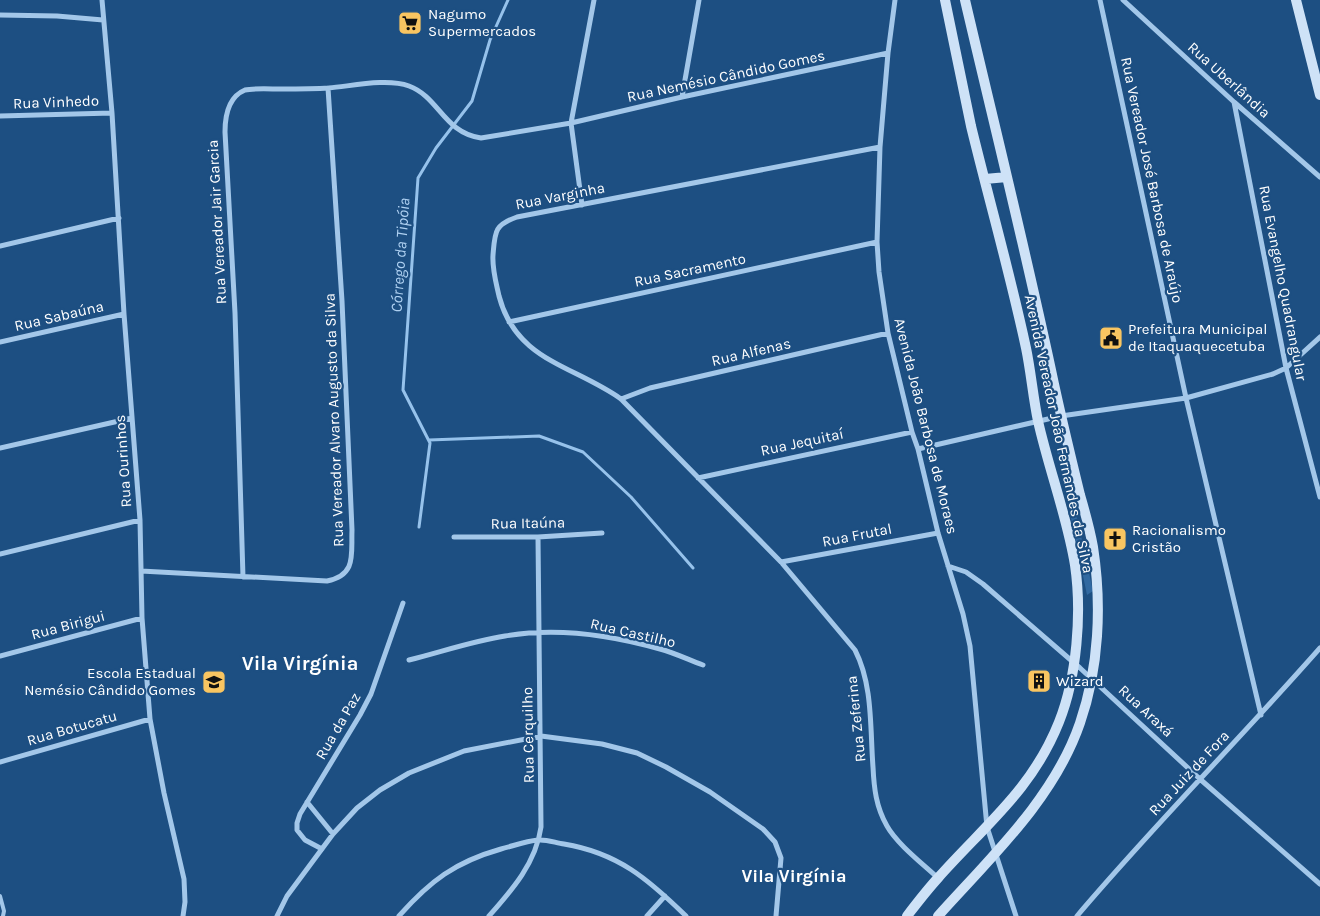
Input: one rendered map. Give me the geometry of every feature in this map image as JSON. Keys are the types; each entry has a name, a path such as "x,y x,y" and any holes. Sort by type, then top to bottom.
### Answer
{"main road":[{"name":"Avenida Vereador João Fernandes da Silva","path":"907,916 938,878 1026,783 1050,743 1069,692 1074,663 1077,593 1074,562 1059,493 1038,421 1026,348 971,126 945,0"},
{"name":"Avenida Vereador João Fernandes da Silva","path":"938,916 1037,803 1067,754 1087,701 1095,657 1098,588 1093,546 965,0"},
{"path":"1296,0 1320,95"},
{"path":"985,180 1007,177"}],"street":[{"name":"Rua Ourinhos","path":"102,0 112,113 124,314 140,520 142,618 150,719 164,793 184,879 185,902 183,916"},
{"path":"582,204 570,123 594,0"},
{"path":"682,97 699,0"},
{"name":"Avenida João Barbosa de Moraes","path":"895,0 888,53 880,147 877,242 879,272 888,333 912,432 918,449 938,533 963,614 970,646 987,827 1016,916"},
{"name":"Rua Vereador José Barbosa de Araújo","path":"1100,0 1186,398 1261,715"},
{"name":"Rua Uberlândia","path":"1123,0 1234,102 1320,177"},
{"path":"0,14 103,20"},
{"name":"Rua Nemésio Cândido Gomes","path":"462,133 480,138 570,123 888,53"},
{"name":"Rua Vereador Jair Garcia","path":"243,577 235,313 225,120 228,109 234,98 246,90 328,88 393,83 408,85 422,92 447,120 462,133"},
{"name":"Rua Vereador Alvaro Augusto da Silva","path":"140,571 328,580 337,579 346,574 351,562 352,530 342,301 328,88"},
{"name":"Rua Evangelho Quadrangular","path":"1234,102 1286,368 1320,497"},
{"name":"Rua Vinhedo","path":"0,116 112,113"},
{"name":"Rua Varginha","path":"781,562 621,399 606,388 553,362 532,349 521,339 508,322 501,304 492,265 494,241 497,230 503,222 517,217 880,147"},
{"path":"0,246 119,218"},
{"name":"Rua Sacramento","path":"508,322 877,242"},
{"name":"Rua Sabaúna","path":"0,342 124,314"},
{"name":"Rua Alfenas","path":"621,399 650,388 888,333"},
{"path":"918,449 1061,416 1186,398 1273,374 1286,368 1320,337"},
{"path":"0,448 132,418"},
{"name":"Rua Jequitaí","path":"698,478 912,432"},
{"path":"0,554 140,520"},
{"name":"Rua Frutal","path":"781,562 938,533"},
{"name":"Rua Itaúna","path":"454,537 538,537 602,534"},
{"name":"Rua Cerquilho","path":"489,916 528,867 540,840 541,736 538,537"},
{"name":"Rua Zeferina","path":"781,562 855,650 863,664 868,685 878,810 888,828 909,852 938,878"},
{"name":"Rua Araxá","path":"948,566 966,572 983,584 1091,678 1201,780 1320,884"},
{"name":"Rua da Paz","path":"322,849 305,840 297,830 297,823 300,814 371,694 403,603"},
{"name":"Rua Birigui","path":"0,656 142,618"},
{"name":"Rua Castilho","path":"409,660 505,636 539,633 593,635 661,650 703,665"},
{"name":"Rua Juiz de Fora","path":"1077,916 1127,858 1261,715 1320,648"},
{"name":"Rua Botucatu","path":"0,762 150,719"},
{"path":"276,916 287,896 333,834 358,808 380,790 409,773 464,751 541,736 602,744 637,753 710,792 763,829 775,842 781,858 776,916"},
{"path":"307,802 333,834"},
{"path":"398,916 415,898 445,872 477,856 540,840 586,848 610,857 640,874 686,916"},
{"path":"647,916 665,896"}],"lane":[{"path":"0,896 4,912 3,916"}],"shaded area":[{"path":"1062,448 1093,591 1087,595 1057,450"}],"waterway":[{"name":"Córrego da Tipóia","path":"419,527 430,443 403,390 418,178 436,148 472,101 490,40 508,0"},
{"path":"429,440 539,436 583,452 631,497 693,568"}],"place":[{"name":"Nagumo Supermercados","path":"410,23"},
{"name":"Prefeitura Municipal de Itaquaquecetuba","path":"1111,338"},
{"name":"Racionalismo Cristão","path":"1115,539"},
{"name":"Wizard","path":"1039,681"},
{"name":"Escola Estadual Nemésio Cândido Gomes","path":"214,682"}],"district":[{"name":"Vila Virgínia","path":"300,663"},
{"name":"Vila Virgínia","path":"794,876"}]}
